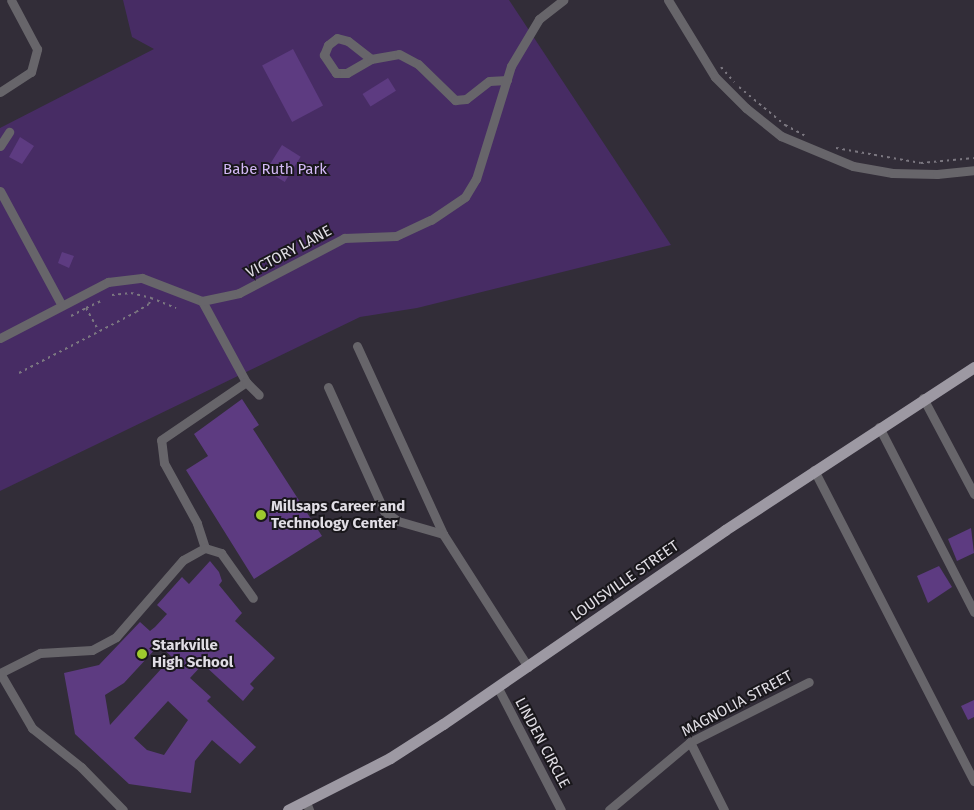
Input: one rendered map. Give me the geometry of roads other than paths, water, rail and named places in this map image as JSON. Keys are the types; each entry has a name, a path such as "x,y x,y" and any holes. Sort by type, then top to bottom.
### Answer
{"main road":[{"name":"LOUISVILLE STREET","path":"288,810 308,806 390,758 498,688 814,470 974,367"}],"street":[{"path":"0,92 31,72 37,49 11,0"},
{"name":"VICTORY LANE","path":"202,301 239,293 344,238 396,236 431,220 465,197 476,179 507,80 528,34 539,19 562,0"},
{"path":"668,0 714,77 781,136 853,166 892,173 936,174 974,170"},
{"path":"371,59 348,41 337,38 328,45 324,55 336,73 347,73 371,59 398,54 418,64 455,100 466,99 489,81 507,80"},
{"path":"0,146 10,132"},
{"path":"0,191 61,304"},
{"path":"0,338 61,304 108,282 142,278 202,301 246,382 259,395"},
{"path":"356,346 443,534 528,667"},
{"path":"205,548 197,523 164,463 161,440 246,382"},
{"path":"328,387 384,510 398,521 443,534"},
{"path":"924,398 974,494"},
{"path":"879,427 974,612"},
{"path":"814,470 974,781"},
{"path":"123,810 81,767 32,728 0,673 40,653 92,650 116,637 183,560 205,548 221,553 253,598"},
{"name":"MAGNOLIA STREET","path":"609,810 690,742 809,682"},
{"name":"LINDEN CIRCLE","path":"498,688 561,810"},
{"path":"690,742 724,810"}],"place":[{"name":"Millsaps Career and Technology Center","path":"261,515"},
{"name":"Starkville High School","path":"142,654"}],"park label":[{"name":"Babe Ruth Park","path":"275,170"}]}
